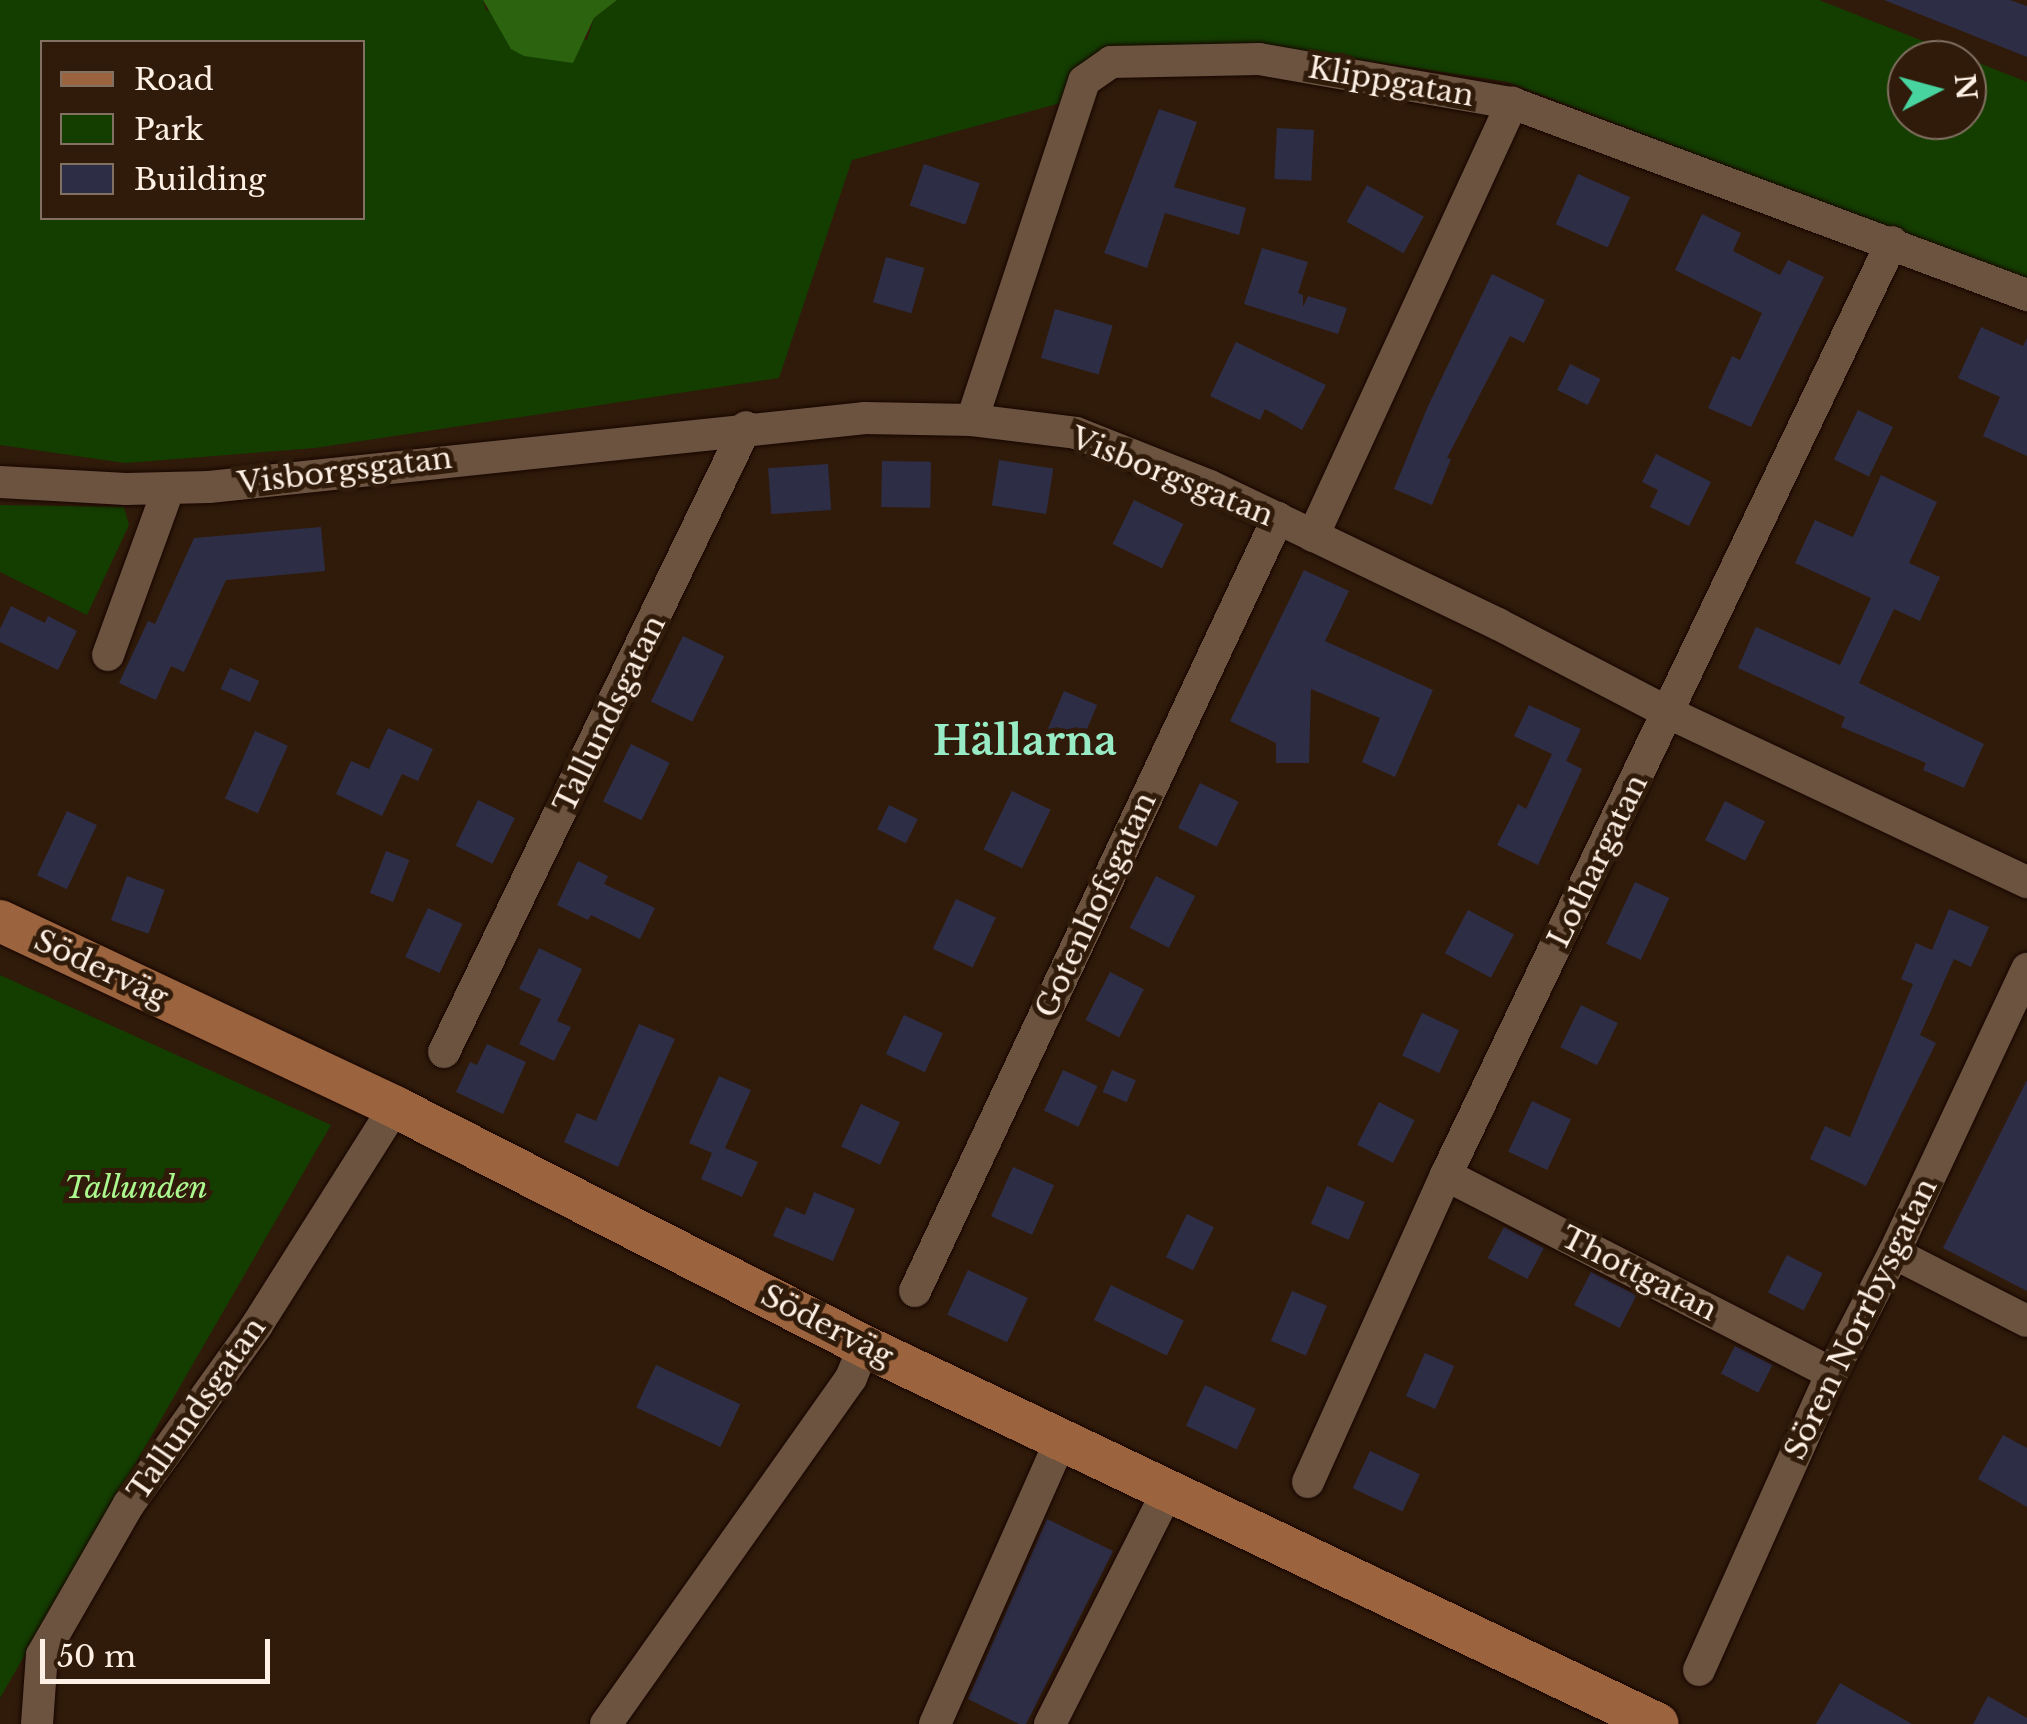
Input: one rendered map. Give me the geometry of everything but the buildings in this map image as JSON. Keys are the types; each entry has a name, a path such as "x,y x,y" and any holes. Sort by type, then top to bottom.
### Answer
{"main road":[{"name":"Söderväg","path":"0,922 394,1107 864,1346 1658,1724"}],"street":[{"name":"Klippgatan","path":"972,420 1084,81 1110,62 1259,59 1512,104 2027,295"},
{"path":"1313,536 1512,104"},
{"name":"Lothargatan","path":"1308,1482 1446,1175 1892,242"},
{"name":"Visborgsgatan","path":"0,482 168,490 746,427 865,418 972,420 1076,434 1278,518 1498,624 1669,713 2027,882"},
{"name":"Tallundsgatan","path":"444,1052 746,427"},
{"path":"108,655 168,490"},
{"name":"Gotenhofsgatan","path":"915,1292 1278,518"},
{"name":"Sören Norrbysgatan","path":"1699,1670 1832,1374 1894,1253 2027,969"},
{"name":"Tallundsgatan","path":"36,1724 42,1655 130,1504 257,1325 394,1107"},
{"name":"Thottgatan","path":"1446,1175 1832,1374"},
{"path":"1894,1253 2027,1321"},
{"path":"606,1724 851,1378 864,1346"},
{"path":"942,1722 1061,1439"},
{"path":"1050,1724 1168,1490"}],"green space":[{"path":"0,0 483,0 486,10 587,40 594,18 617,0 1819,0 1920,40 1887,40 1887,140 1987,140 1987,66 2027,82 2027,281 1508,82 1259,44 1108,49 1064,102 852,160 779,378 315,448 125,463 0,445"},
{"path":"483,0 617,0 594,18 573,63 524,56 511,49"},
{"path":"0,505 124,507 129,525 87,615 0,572"},
{"name":"Tallunden","path":"0,975 331,1125 0,1698"}],"district":[{"name":"Hällarna","path":"1025,741"}]}
